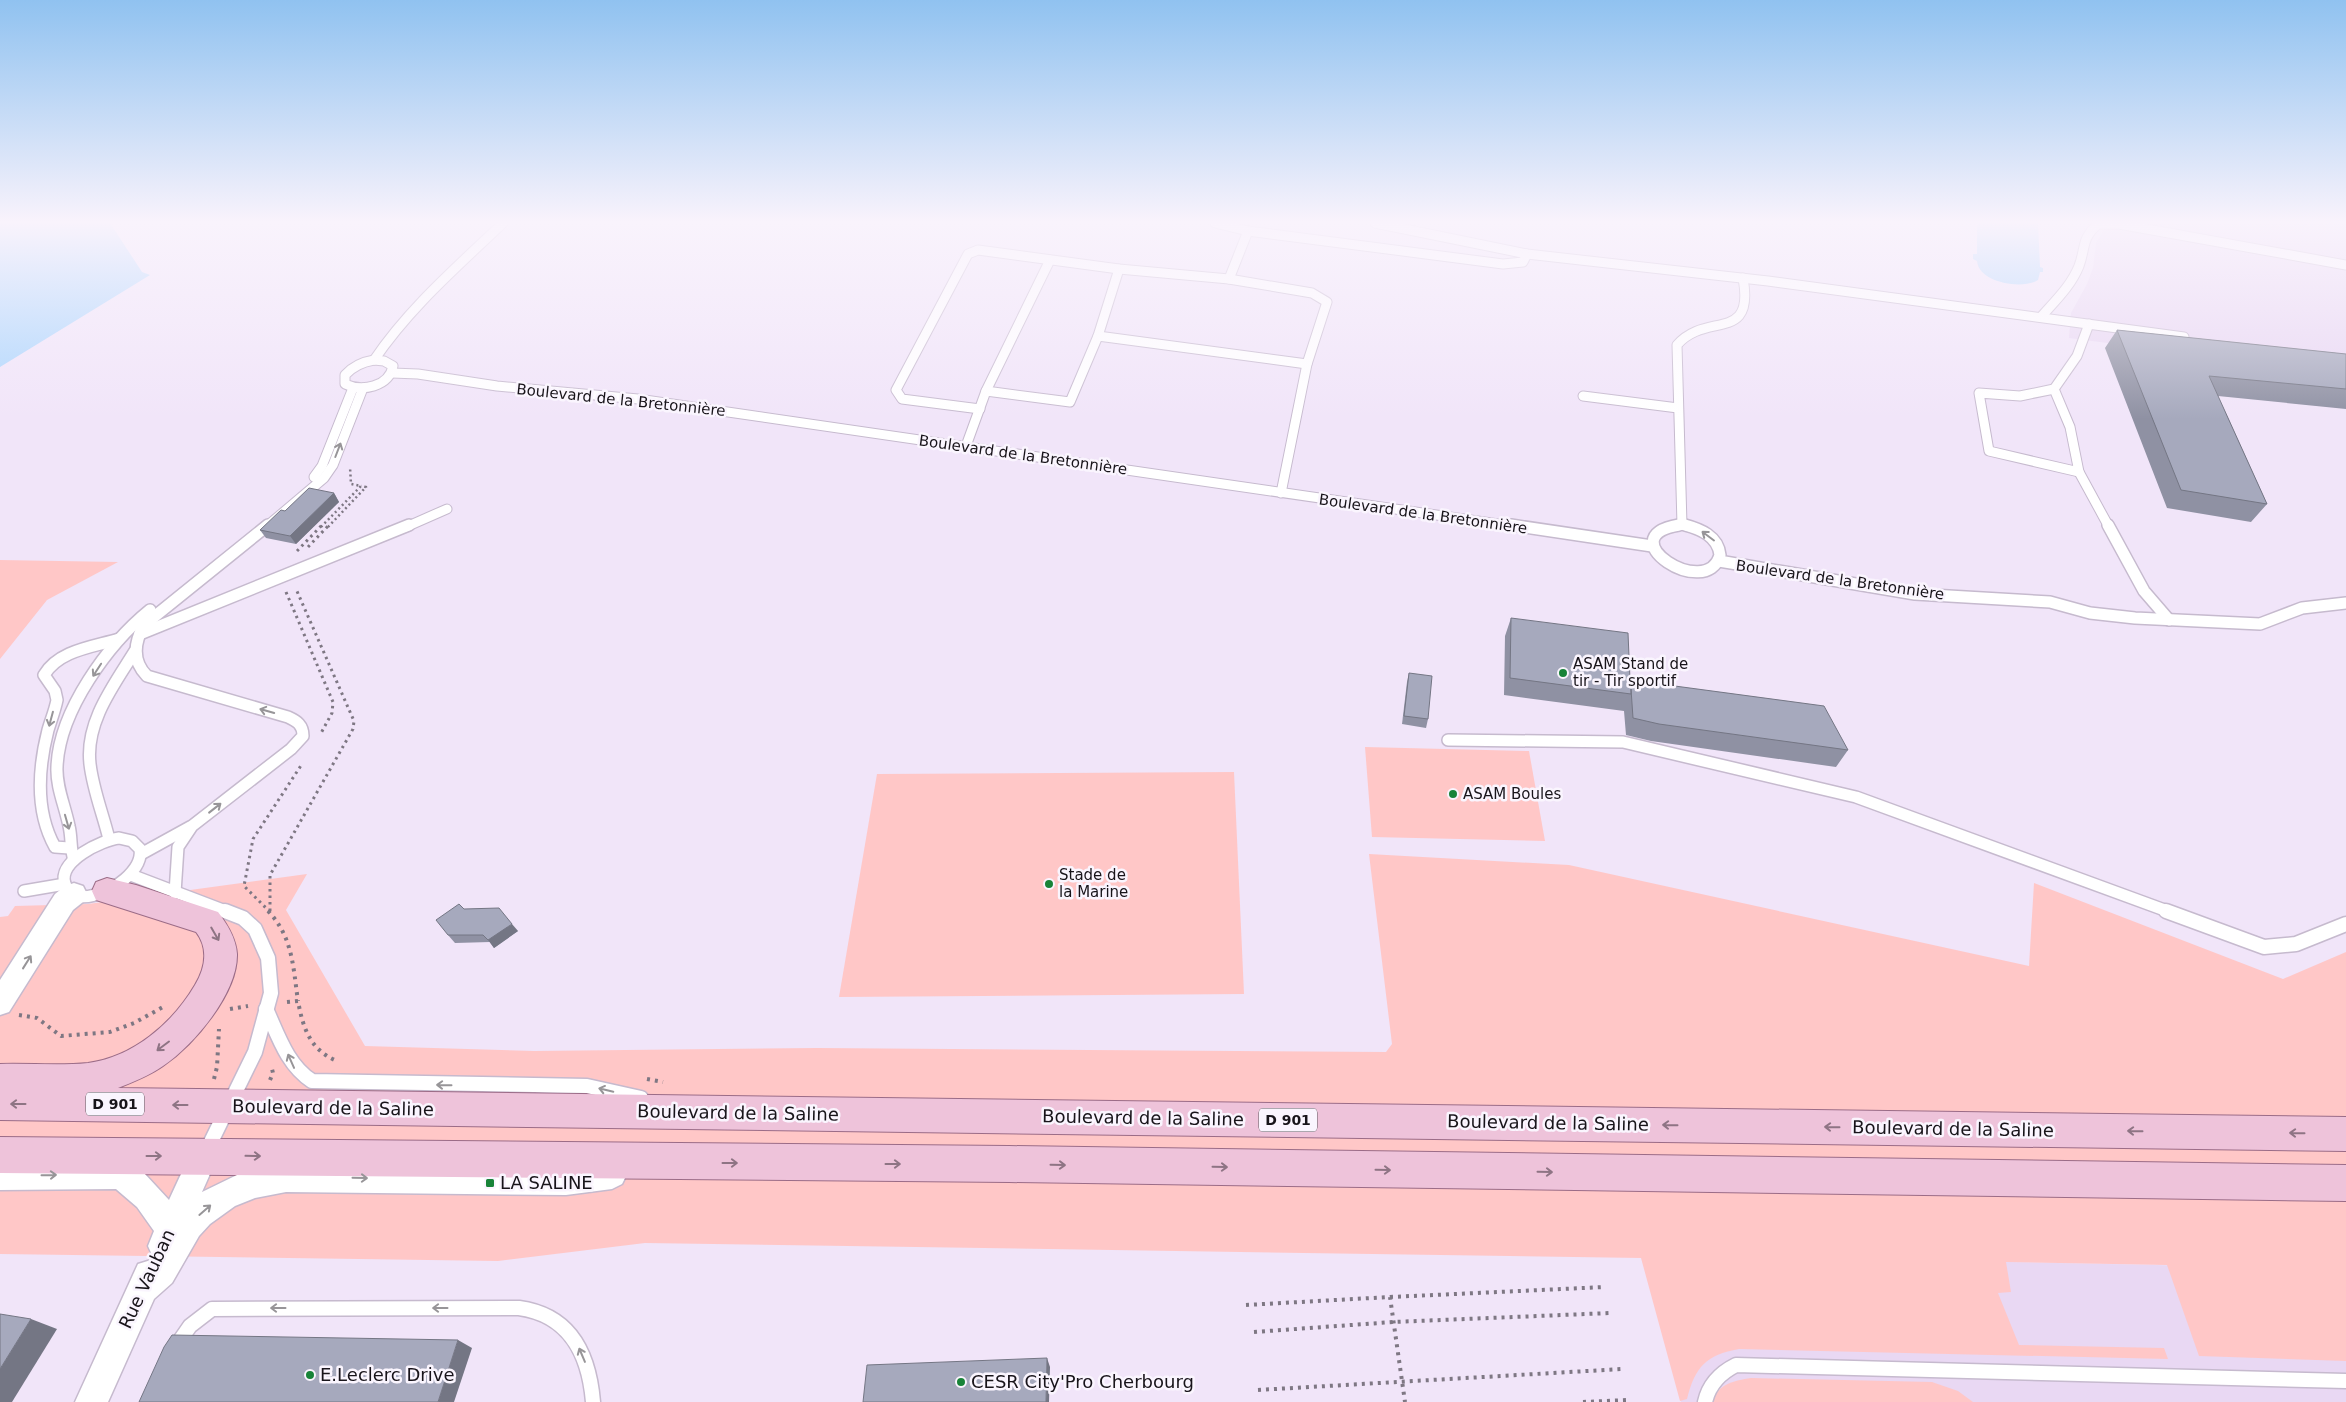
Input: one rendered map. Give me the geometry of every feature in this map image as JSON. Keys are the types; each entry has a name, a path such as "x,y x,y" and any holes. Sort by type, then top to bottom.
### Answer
{"main road":[{"path":"0,1080 85,1078 110,1074 152,1054 208,1016 221,965 221,947 217,935 207,922 136,898 119,883"},
{"name":"Boulevard de la Saline","path":"0,1103 221,1095 705,1112 2346,1134"},
{"path":"0,1154 999,1164 2346,1183"}],"street":[{"path":"5,1008 64,902 69,889"},
{"name":"Rue Vauban","path":"91,1402 204,1156"},
{"path":"143,1288 162,1271 179,1237 204,1210 235,1190 270,1179 286,1177 566,1180 691,1162"},
{"path":"0,1176 117,1174 126,1177 144,1192 170,1229"}],"lane":[{"path":"374,360 388,338 405,318 436,288"},
{"path":"950,288 896,390 902,399 980,409"},
{"path":"966,446 986,391 1036,288"},
{"path":"986,391 1070,402 1098,336 1113,288"},
{"path":"1281,493 1307,364 1327,302 1312,293 1285,288"},
{"path":"1682,525 1683,493 1678,408 1677,345 1686,336 1726,324 1739,317 1746,303 1747,288"},
{"path":"1823,288 2198,339"},
{"path":"2041,317 2065,288"},
{"path":"2079,472 1989,451 1979,393 2020,396 2054,389 2077,356 2089,324"},
{"path":"1098,336 1307,364"},
{"path":"374,360 390,363 392,373 379,384 358,388 345,384 345,375 354,366 374,360"},
{"name":"Boulevard de la Bretonnière","path":"392,373 418,374 497,386 638,399 1652,546"},
{"path":"109,839 88,750 101,710 135,651 138,635 144,625 324,478 332,465 358,388"},
{"path":"74,860 69,848 71,836 59,794 58,756 68,722 96,670 128,628 208,566 317,474 358,388"},
{"path":"2054,389 2070,427 2079,472 2144,590 2169,620"},
{"path":"1583,396 1678,408"},
{"path":"138,635 447,509"},
{"path":"1682,525 1699,530 1713,538 1719,546 1721,554 1719,562 1704,571 1681,570 1662,560 1652,546 1656,533 1663,528 1682,525"},
{"name":"Boulevard de la Bretonnière","path":"1719,562 1916,594 2050,602 2090,613 2169,620 2260,624 2302,608 2346,603"},
{"path":"69,848 55,847 47,835 42,813 40,778 46,739 57,698 54,689 46,682 44,675 50,665 63,656 119,640"},
{"path":"135,651 139,669 146,676 288,717 297,721 303,729 303,736 291,749 192,826 141,854"},
{"path":"1448,740 1623,742 1856,797 2264,947 2278,948 2296,944 2346,924"},
{"path":"175,893 178,847 192,826"},
{"path":"24,891 69,889 89,896 119,883 140,861 141,854 136,842 119,838 109,839 90,848 74,860 65,876 69,889"},
{"path":"119,883 175,893 243,918 255,929 268,958 271,993 254,1052 221,1095 204,1156"},
{"path":"266,1009 294,1068 303,1078 312,1081 587,1086 705,1112"},
{"path":"170,1359 186,1329 212,1309 519,1308 541,1312 558,1322 575,1338 586,1364 593,1389 593,1402"},
{"path":"1705,1402 1713,1383 1722,1372 1736,1365 1755,1364 2346,1382"}],"path":[{"path":"298,1001 284,930 270,912 270,875 353,729 354,721 290,574 290,565 366,487 356,485"},
{"path":"291,557 361,486"},
{"path":"5,1008 36,1018 61,1036 110,1032 134,1023 171,1003 178,1002 208,1016 221,1095"},
{"path":"1246,1305 1605,1287"},
{"path":"1390,1297 1405,1402"},
{"path":"1254,1332 1393,1322 1610,1313"},
{"path":"1258,1390 1622,1369"},
{"path":"1582,1402 1628,1400"}],"shaded area":[{"path":"2085,288 2346,288 2346,374 2069,338 2071,313"},
{"path":"0,560 118,562 47,600 0,659"},
{"name":"ASAM Boules","path":"1365,747 1529,751 1545,841 1372,837"},
{"name":"Stade de la Marine","path":"1234,772 1244,994 839,997 877,774"},
{"path":"1369,854 1569,865 2029,966 2034,883 2283,979 2346,952 2346,1361 2199,1356 2167,1265 2006,1262 2011,1292 1998,1293 2019,1345 2164,1348 2168,1359 1739,1349 1718,1355 1704,1364 1694,1379 1687,1399 1680,1401 1641,1258 645,1243 498,1261 0,1254 0,917 8,916 15,906 88,904 307,874 286,910 365,1046 534,1051 817,1048 1386,1052 1392,1044"},
{"path":"1642,1258 2006,1262 2346,1269 2346,1402 1681,1402"},
{"path":"1751,1378 1932,1382 1958,1391 1973,1402 1712,1402 1723,1387 1733,1382"}],"water":[{"path":"0,288 128,288 0,367"}],"building":[{"path":"2117,330 2346,354 2346,389 2209,376 2267,504 2181,490"},
{"path":"309,488 334,493 290,536 260,530 281,510 285,511"},
{"path":"1511,618 1628,633 1630,680 1824,706 1848,750 1659,724 1633,718 1631,689 1631,694 1510,678"},
{"path":"1409,673 1432,676 1428,719 1404,716"},
{"path":"459,904 464,909 499,908 512,924 488,940 483,935 448,935 436,920"},
{"path":"0,1314 31,1319 0,1369"},
{"name":"E.Leclerc Drive","path":"172,1335 458,1340 438,1402 139,1402 164,1347"},
{"name":"CESR City'Pro Cherbourg","path":"1047,1358 1046,1402 863,1402 867,1365"}],"place":[{"name":"ASAM Stand de tir - Tir sportif","path":"1563,673"},
{"name":"ASAM Boules","path":"1453,794"},
{"name":"Stade de la Marine","path":"1049,884"},
{"name":"LA SALINE","path":"490,1183"},
{"name":"E.Leclerc Drive","path":"310,1375"},
{"name":"CESR City'Pro Cherbourg","path":"961,1382"}]}
